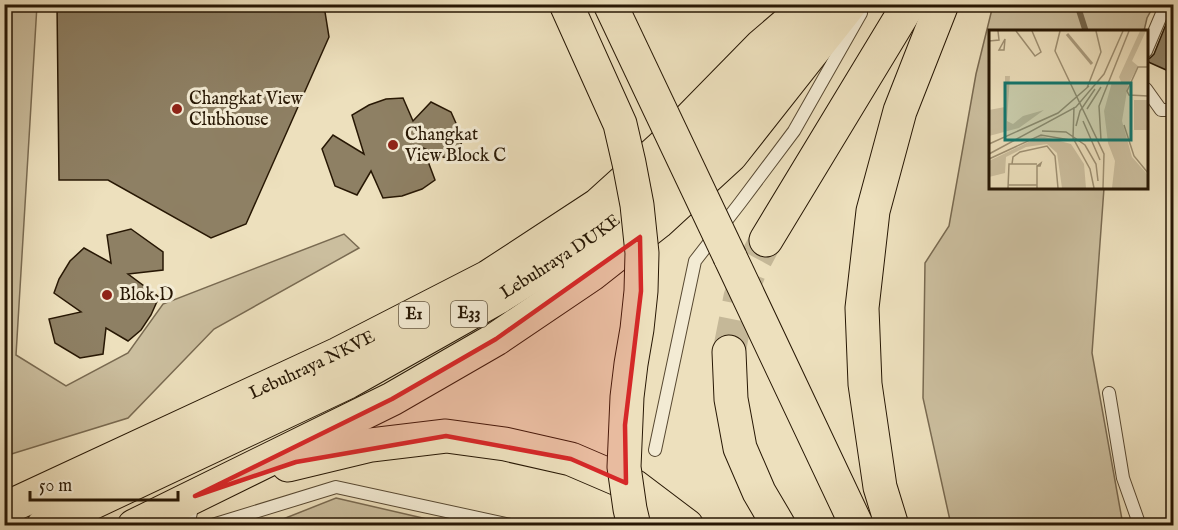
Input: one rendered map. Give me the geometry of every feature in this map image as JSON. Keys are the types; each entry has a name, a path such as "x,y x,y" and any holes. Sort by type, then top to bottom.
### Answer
{"highway":[{"path":"566,4 620,124 637,205 642,253 641,291 627,397 624,467 634,525"},
{"path":"610,4 857,525"},
{"path":"760,46 781,4"},
{"path":"760,46 810,4"},
{"name":"Lebuhraya DUKE","path":"44,525 348,382 497,298 597,235 671,175 755,92 823,4"},
{"name":"Lebuhraya DUKE","path":"192,511 496,339 592,274 658,222 731,155 850,4"},
{"path":"766,240 909,4"},
{"path":"892,525 880,488 865,384 862,308 873,211 900,111 942,4"},
{"name":"Lebuhraya NKVE","path":"8,507 338,354 489,277 598,205 662,147 760,46"},
{"path":"729,352 731,399 740,448 759,492 779,525"},
{"path":"134,525 192,511 296,462 371,445 446,436 505,444 571,459 634,486 687,525"}],"lane":[{"path":"655,450 695,261 794,131 866,4"},
{"path":"1148,46 1166,4"},
{"path":"1148,92 1161,110 1173,110"},
{"path":"1109,393 1123,478 1140,525"},
{"path":"209,525 336,487 515,525"}],"highlighted area":[{"path":"640,237 641,291 625,425 626,483 571,459 446,436 296,462 195,496 392,399 496,339"}],"shaded area":[{"path":"5,4 37,5 16,355 66,386 128,353 163,304 344,234 359,248 214,329 128,418 5,456"},
{"path":"993,5 1057,5 1062,11 1090,5 1154,5 1144,30 989,30 989,189 1104,189 1092,353 1123,525 951,525 923,398 925,263 949,226 976,74"},
{"path":"336,498 453,525 268,525"}],"building":[{"name":"Changkat View Clubhouse","path":"57,4 311,4 325,12 329,37 246,224 211,238 108,180 59,180"},
{"path":"1173,7 1173,73 1148,62 1148,58 1154,54"},
{"name":"Changkat View Block C","path":"403,98 413,121 431,102 451,112 463,139 454,162 423,148 435,180 422,189 402,196 383,198 371,171 357,195 335,186 322,149 333,135 364,154 352,115 369,105 386,99"},
{"name":"Blok D","path":"131,229 163,252 163,270 128,274 159,297 141,330 128,341 106,328 103,354 80,358 55,343 49,319 81,312 54,293 59,279 70,261 84,248 111,263 107,235"}],"waterway":[{"path":"1077,4 1085,30"}],"tunnel":[{"path":"729,352 740,297 751,268 766,240"}],"place":[{"name":"Changkat View Clubhouse","path":"177,109"},
{"name":"Changkat View Block C","path":"393,145"},
{"name":"Blok D","path":"107,295"}]}
